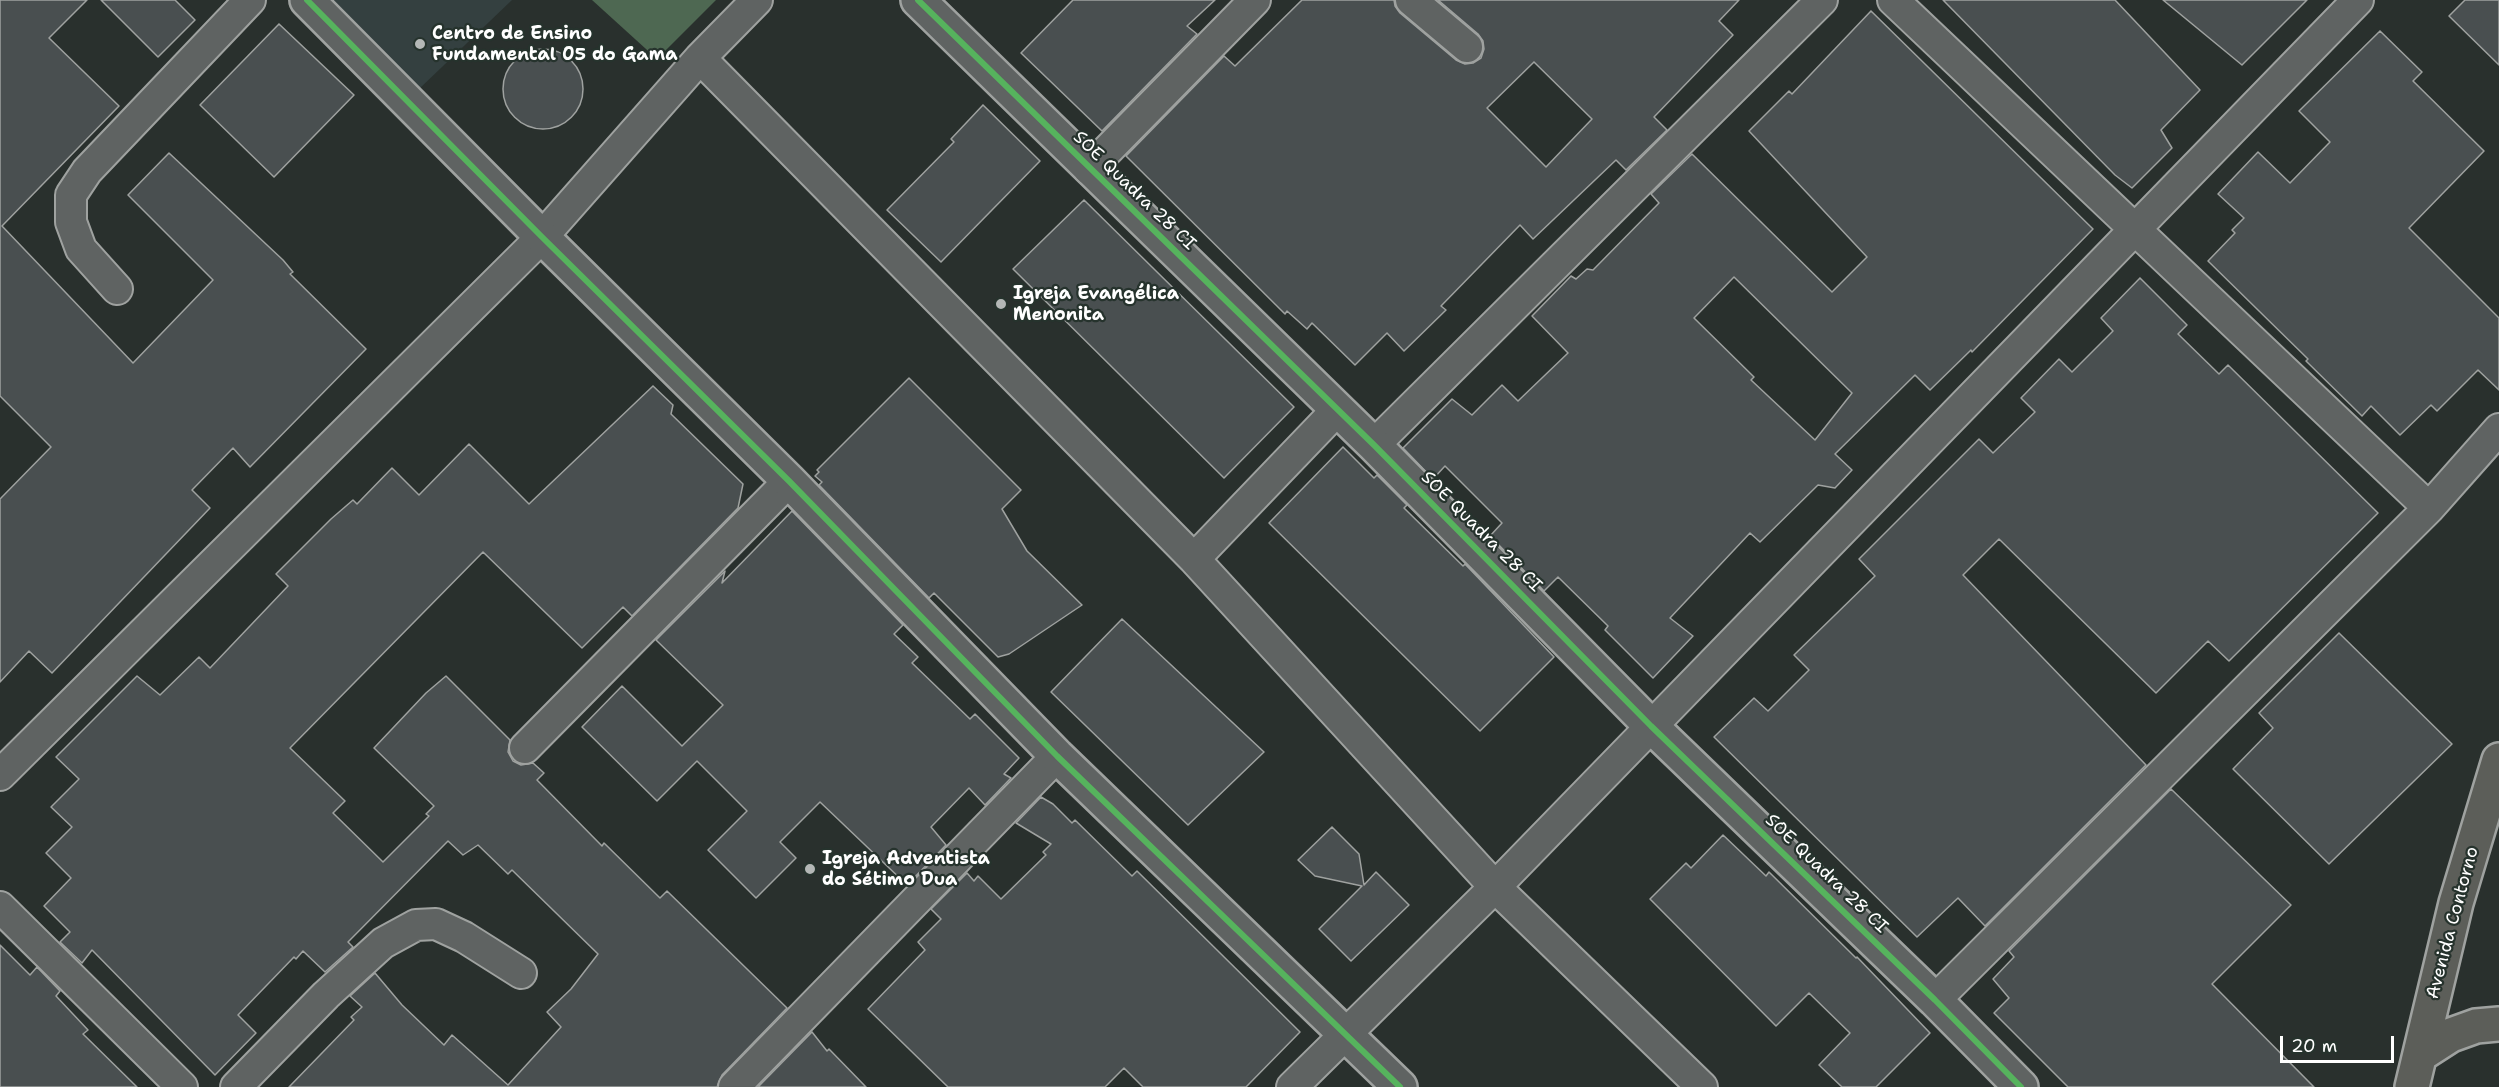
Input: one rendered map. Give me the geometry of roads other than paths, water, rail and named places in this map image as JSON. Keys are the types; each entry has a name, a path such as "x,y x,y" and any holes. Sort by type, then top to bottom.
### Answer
{"main road":[{"name":"Avenida Contorno","path":"2412,1087 2456,903 2499,760"},
{"path":"2420,1055 2451,1035 2476,1026 2499,1024"}],"street":[{"path":"117,289 81,249 71,222 71,195 87,171 250,0"},
{"path":"307,0 789,481 1058,756 1400,1087"},
{"path":"0,775 542,237 700,58 757,0"},
{"name":"SOE Quadra 28 CI","path":"918,0 1374,445 1651,726 1935,1000 2021,1087"},
{"path":"1089,169 1255,0"},
{"path":"1411,0 1467,47"},
{"path":"1374,445 1822,0"},
{"path":"1893,0 2429,508"},
{"path":"1292,1087 1495,887 2358,0"},
{"path":"700,58 1194,559 1495,887 1702,1087"},
{"path":"1194,559 1337,410"},
{"path":"1935,1000 2429,508 2499,429"},
{"path":"525,748 789,481"},
{"path":"734,1087 1058,756"},
{"path":"0,907 182,1087"},
{"path":"236,1087 326,995 383,943 416,926 436,924 464,937 521,974"}],"place":[{"name":"Centro de Ensino Fundamental 05 do Gama","path":"420,44"},
{"name":"Igreja Evangélica Menonita","path":"1001,304"},
{"name":"Igreja Adventista do Sétimo Dua","path":"810,869"}]}
